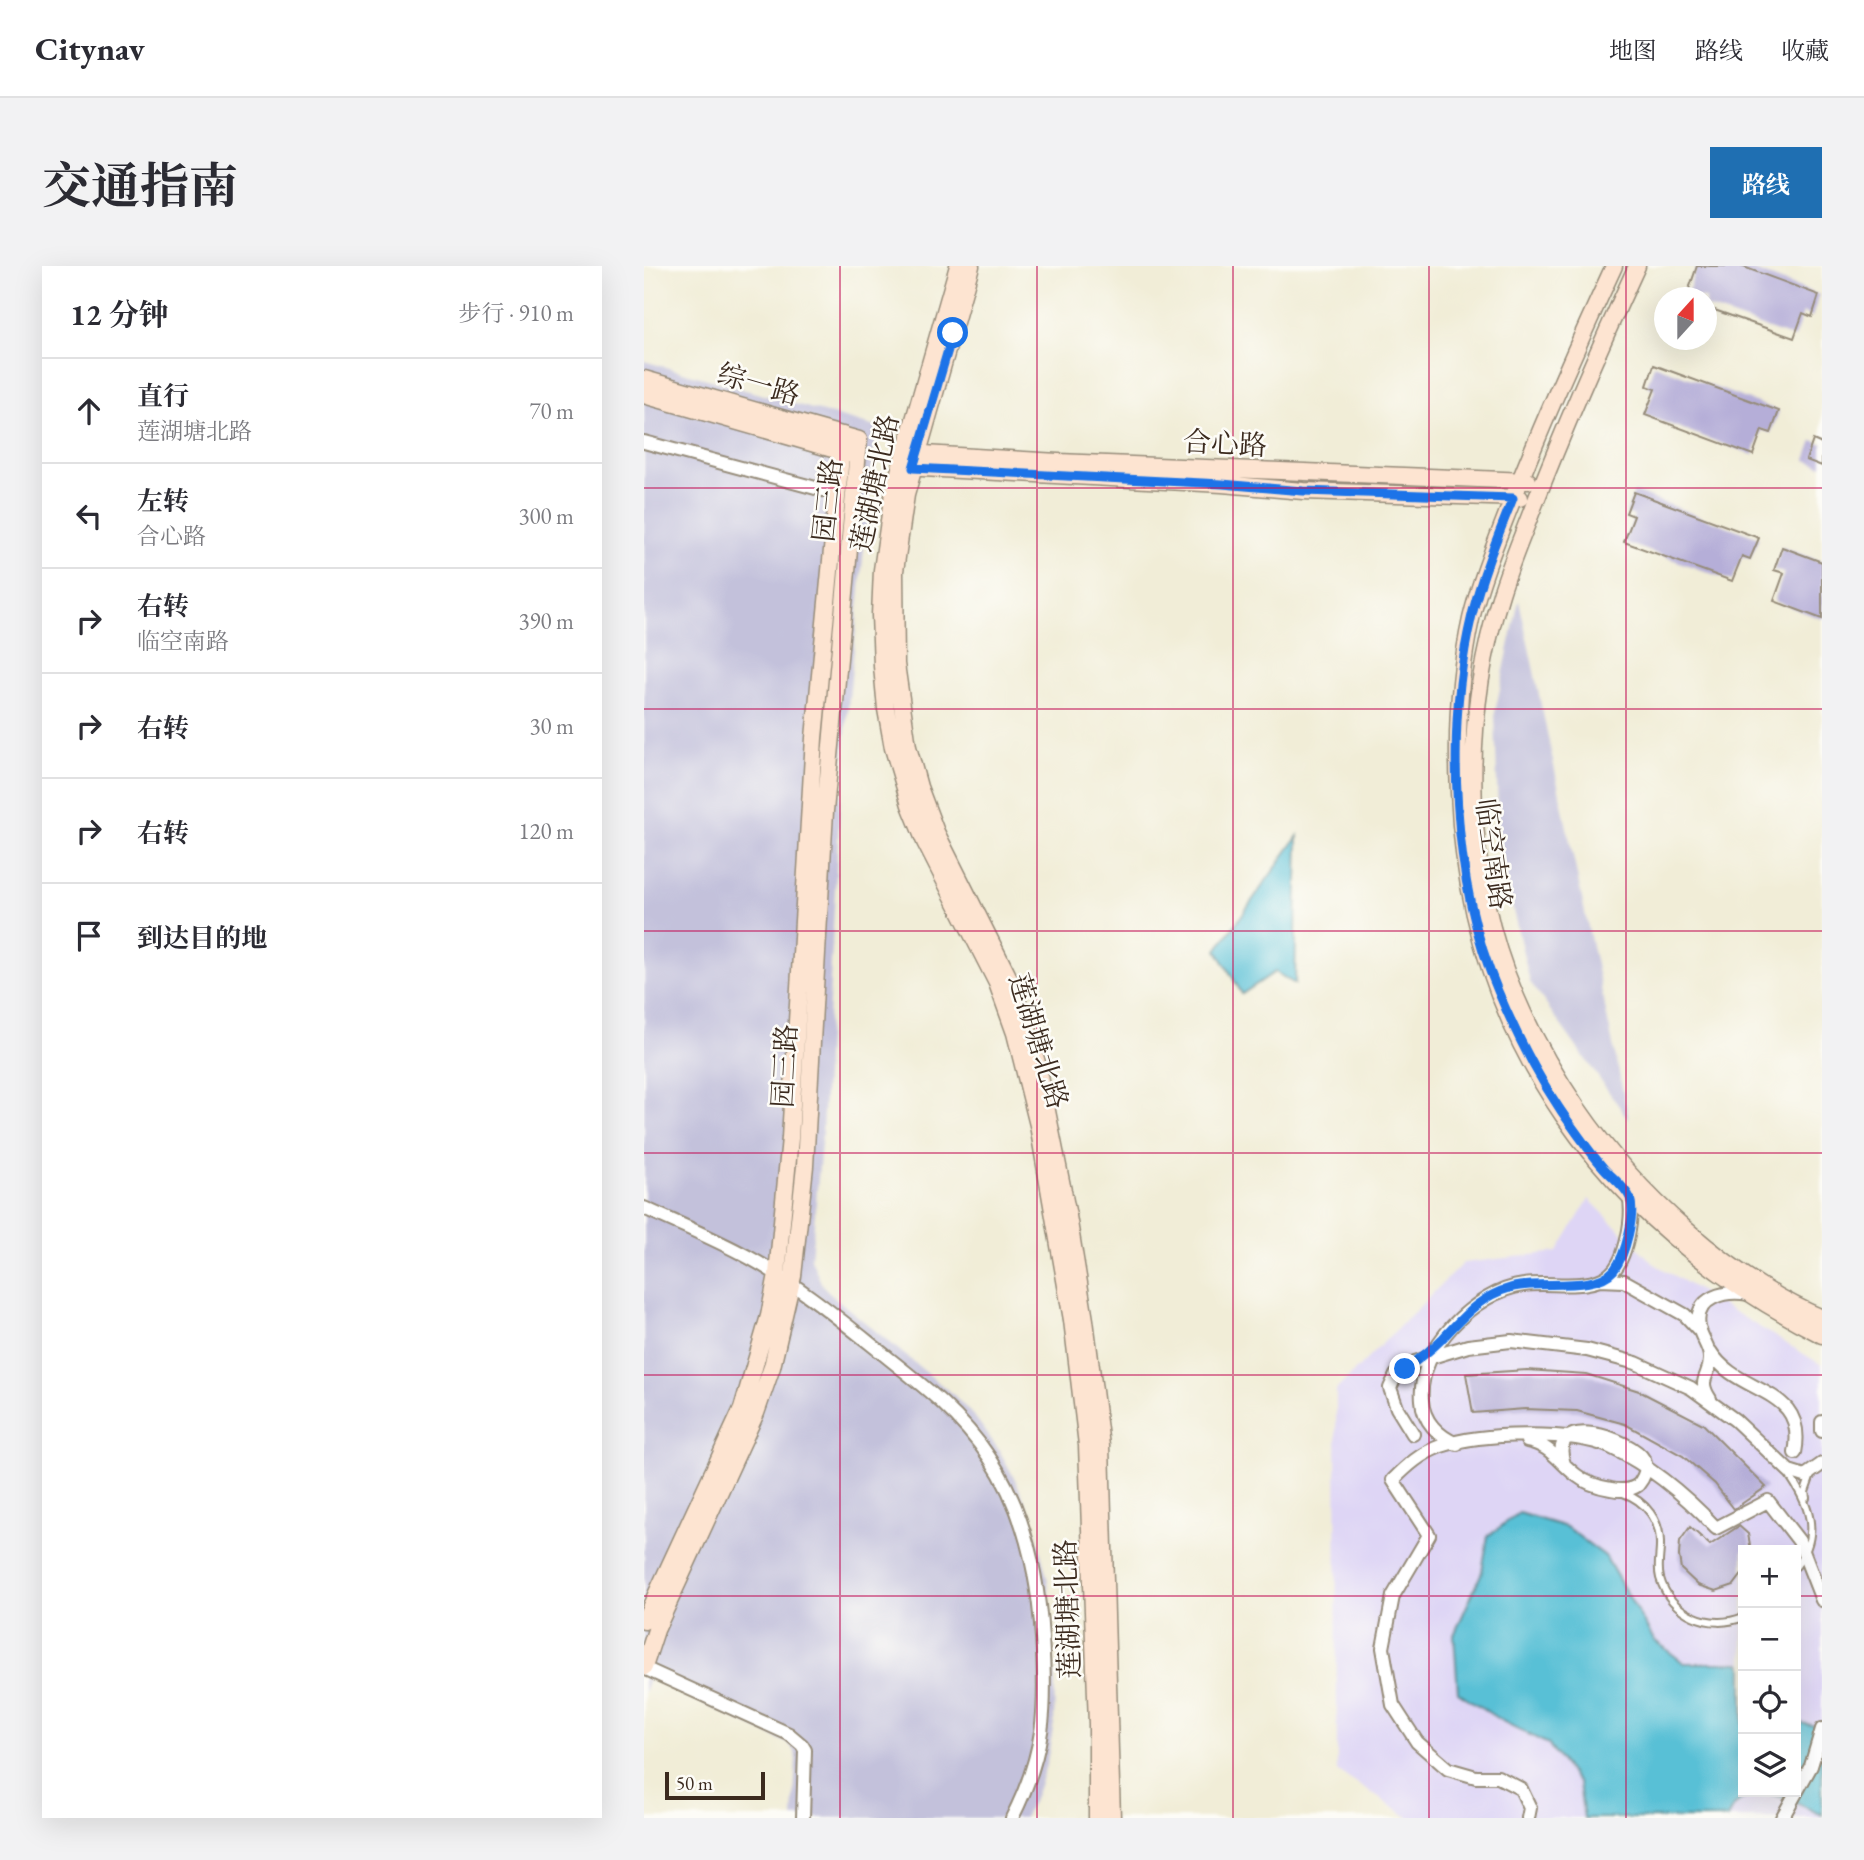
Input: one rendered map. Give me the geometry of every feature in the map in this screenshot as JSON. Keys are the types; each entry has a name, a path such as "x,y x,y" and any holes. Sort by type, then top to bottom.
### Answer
{"main road":[{"name":"莲湖塘北路","path":"958,266 909,460 899,531 895,571 895,628 901,707 919,787 936,832 1002,963 1028,1028 1068,1216 1085,1320 1104,1484 1112,1818"},
{"name":"莲湖塘北路","path":"971,266 886,530 881,570 880,615 886,709 893,748 910,805 941,874 997,983 1015,1032 1038,1125 1072,1320 1087,1445 1097,1724 1097,1818"},
{"name":"临空南路","path":"1614,266 1519,481 1480,586 1460,681 1457,743 1460,815 1470,900 1492,978 1529,1059 1575,1131 1602,1166 1691,1253 1748,1294 1822,1335"},
{"name":"临空南路","path":"1637,266 1582,386 1500,596 1484,670 1472,752 1479,860 1488,912 1514,994 1534,1038 1598,1138 1637,1183 1712,1251 1760,1284 1822,1318"},
{"name":"综一路","path":"644,379 851,446"},
{"name":"综一路","path":"644,395 851,446"},
{"name":"园三路","path":"644,1621 742,1409 769,1316 777,1274 790,1138 814,738 838,494 851,446"},
{"name":"园三路","path":"647,1669 656,1630 756,1413 772,1367 791,1284 805,1166 825,811 851,446"},
{"name":"合心路","path":"909,460 1543,482"},
{"name":"合心路","path":"909,460 1303,491 1537,498"}],"street":[{"path":"644,442 838,494"},
{"path":"1597,1280 1615,1269 1622,1256 1632,1214 1629,1195"},
{"path":"644,1208 747,1256 848,1325 946,1405 990,1458 1009,1492 1032,1558 1044,1672 1043,1728 1037,1761 1012,1818"},
{"path":"1413,1434 1397,1408 1390,1388 1396,1375 1442,1339 1474,1306 1508,1288 1522,1285 1569,1284 1609,1279 1624,1281 1685,1315 1726,1371 1789,1409 1797,1429 1795,1453"},
{"path":"1699,1331 1698,1315 1708,1301 1729,1291 1748,1294"},
{"path":"1442,1339 1432,1357 1421,1388 1422,1407 1434,1429 1456,1443 1473,1445 1522,1440 1555,1446 1565,1440"},
{"path":"1415,1362 1468,1346 1511,1341 1567,1346 1636,1363 1668,1376 1712,1402 1751,1433 1782,1465 1797,1475 1817,1468"},
{"path":"1708,1348 1710,1363 1703,1378 1703,1386 1712,1402"},
{"path":"1822,1422 1822,1431"},
{"path":"1528,1818 1530,1808 1521,1789 1498,1777 1476,1777 1448,1769 1417,1742 1393,1705 1382,1648 1393,1596 1429,1535 1393,1480 1416,1458 1456,1443 1523,1436 1565,1440 1609,1446 1644,1473 1692,1502 1716,1528 1768,1501 1799,1541 1822,1600"},
{"path":"1564,1464 1561,1448 1565,1440"},
{"path":"1544,1446 1585,1481 1614,1490 1633,1489 1644,1473"},
{"path":"647,1669 789,1734 802,1745 806,1760 803,1818"},
{"path":"1782,1818 1811,1766 1822,1728"}],"lane":[{"path":"1782,1465 1807,1504"},
{"path":"1801,1560 1814,1535 1805,1492 1817,1468"},
{"path":"1644,1473 1642,1494 1645,1506"},
{"path":"1614,1490 1634,1497 1645,1506 1658,1525 1660,1577 1672,1600 1692,1616 1708,1622 1738,1618"}],"shaded area":[{"path":"644,361 879,428 874,448 841,778 822,1132 811,1259 822,1285 834,1297 955,1396 977,1420 999,1450 1031,1515 1048,1581 1055,1679 1054,1723 1047,1762 1024,1818 793,1818 796,1760 795,1751 789,1744 649,1678 644,1693"},
{"path":"1519,600 1629,1120 1530,982 1499,851 1495,712"},
{"path":"1589,1199 1653,1263 1822,1365 1822,1818 1410,1818 1337,1771 1336,1390 1463,1263 1557,1252"}],"water":[{"path":"1298,836 1295,984 1275,972 1242,994 1217,950"},
{"path":"1519,1513 1566,1527 1605,1556 1654,1640 1684,1663 1738,1663 1738,1797 1746,1797 1727,1818 1584,1818 1579,1784 1548,1744 1500,1720 1458,1692 1454,1635 1482,1572 1488,1536"},
{"path":"1801,1723 1822,1727 1822,1815 1780,1797 1801,1797"}],"building":[{"path":"1697,266 1741,266 1819,295 1812,317 1803,313 1794,338 1717,311 1717,287 1690,287"},
{"path":"1654,365 1779,411 1771,433 1762,430 1753,455 1645,415 1655,389 1647,386"},
{"path":"1813,440 1822,444 1822,466 1806,460"},
{"path":"1634,492 1759,538 1750,559 1742,556 1732,581 1624,542 1634,516 1626,513"},
{"path":"1782,547 1822,562 1822,619 1774,601 1784,573 1774,570"},
{"path":"1527,1370 1586,1374 1639,1391 1703,1424 1766,1487 1734,1509 1715,1484 1683,1456 1625,1424 1577,1411 1525,1409 1473,1413 1466,1374"},
{"path":"1739,1526 1748,1534 1750,1545 1738,1545 1738,1580 1734,1585 1716,1591 1698,1585 1681,1569 1680,1541 1690,1527 1710,1545"}],"route":[{"path":"953,333 913,468 1222,484 1303,491 1513,498 1480,586 1464,654 1457,705 1460,815 1470,900 1492,978 1529,1059 1575,1131 1629,1195 1632,1214 1622,1256 1615,1269 1607,1276 1585,1283 1522,1285 1485,1298 1460,1318 1429,1351 1405,1369"}]}
